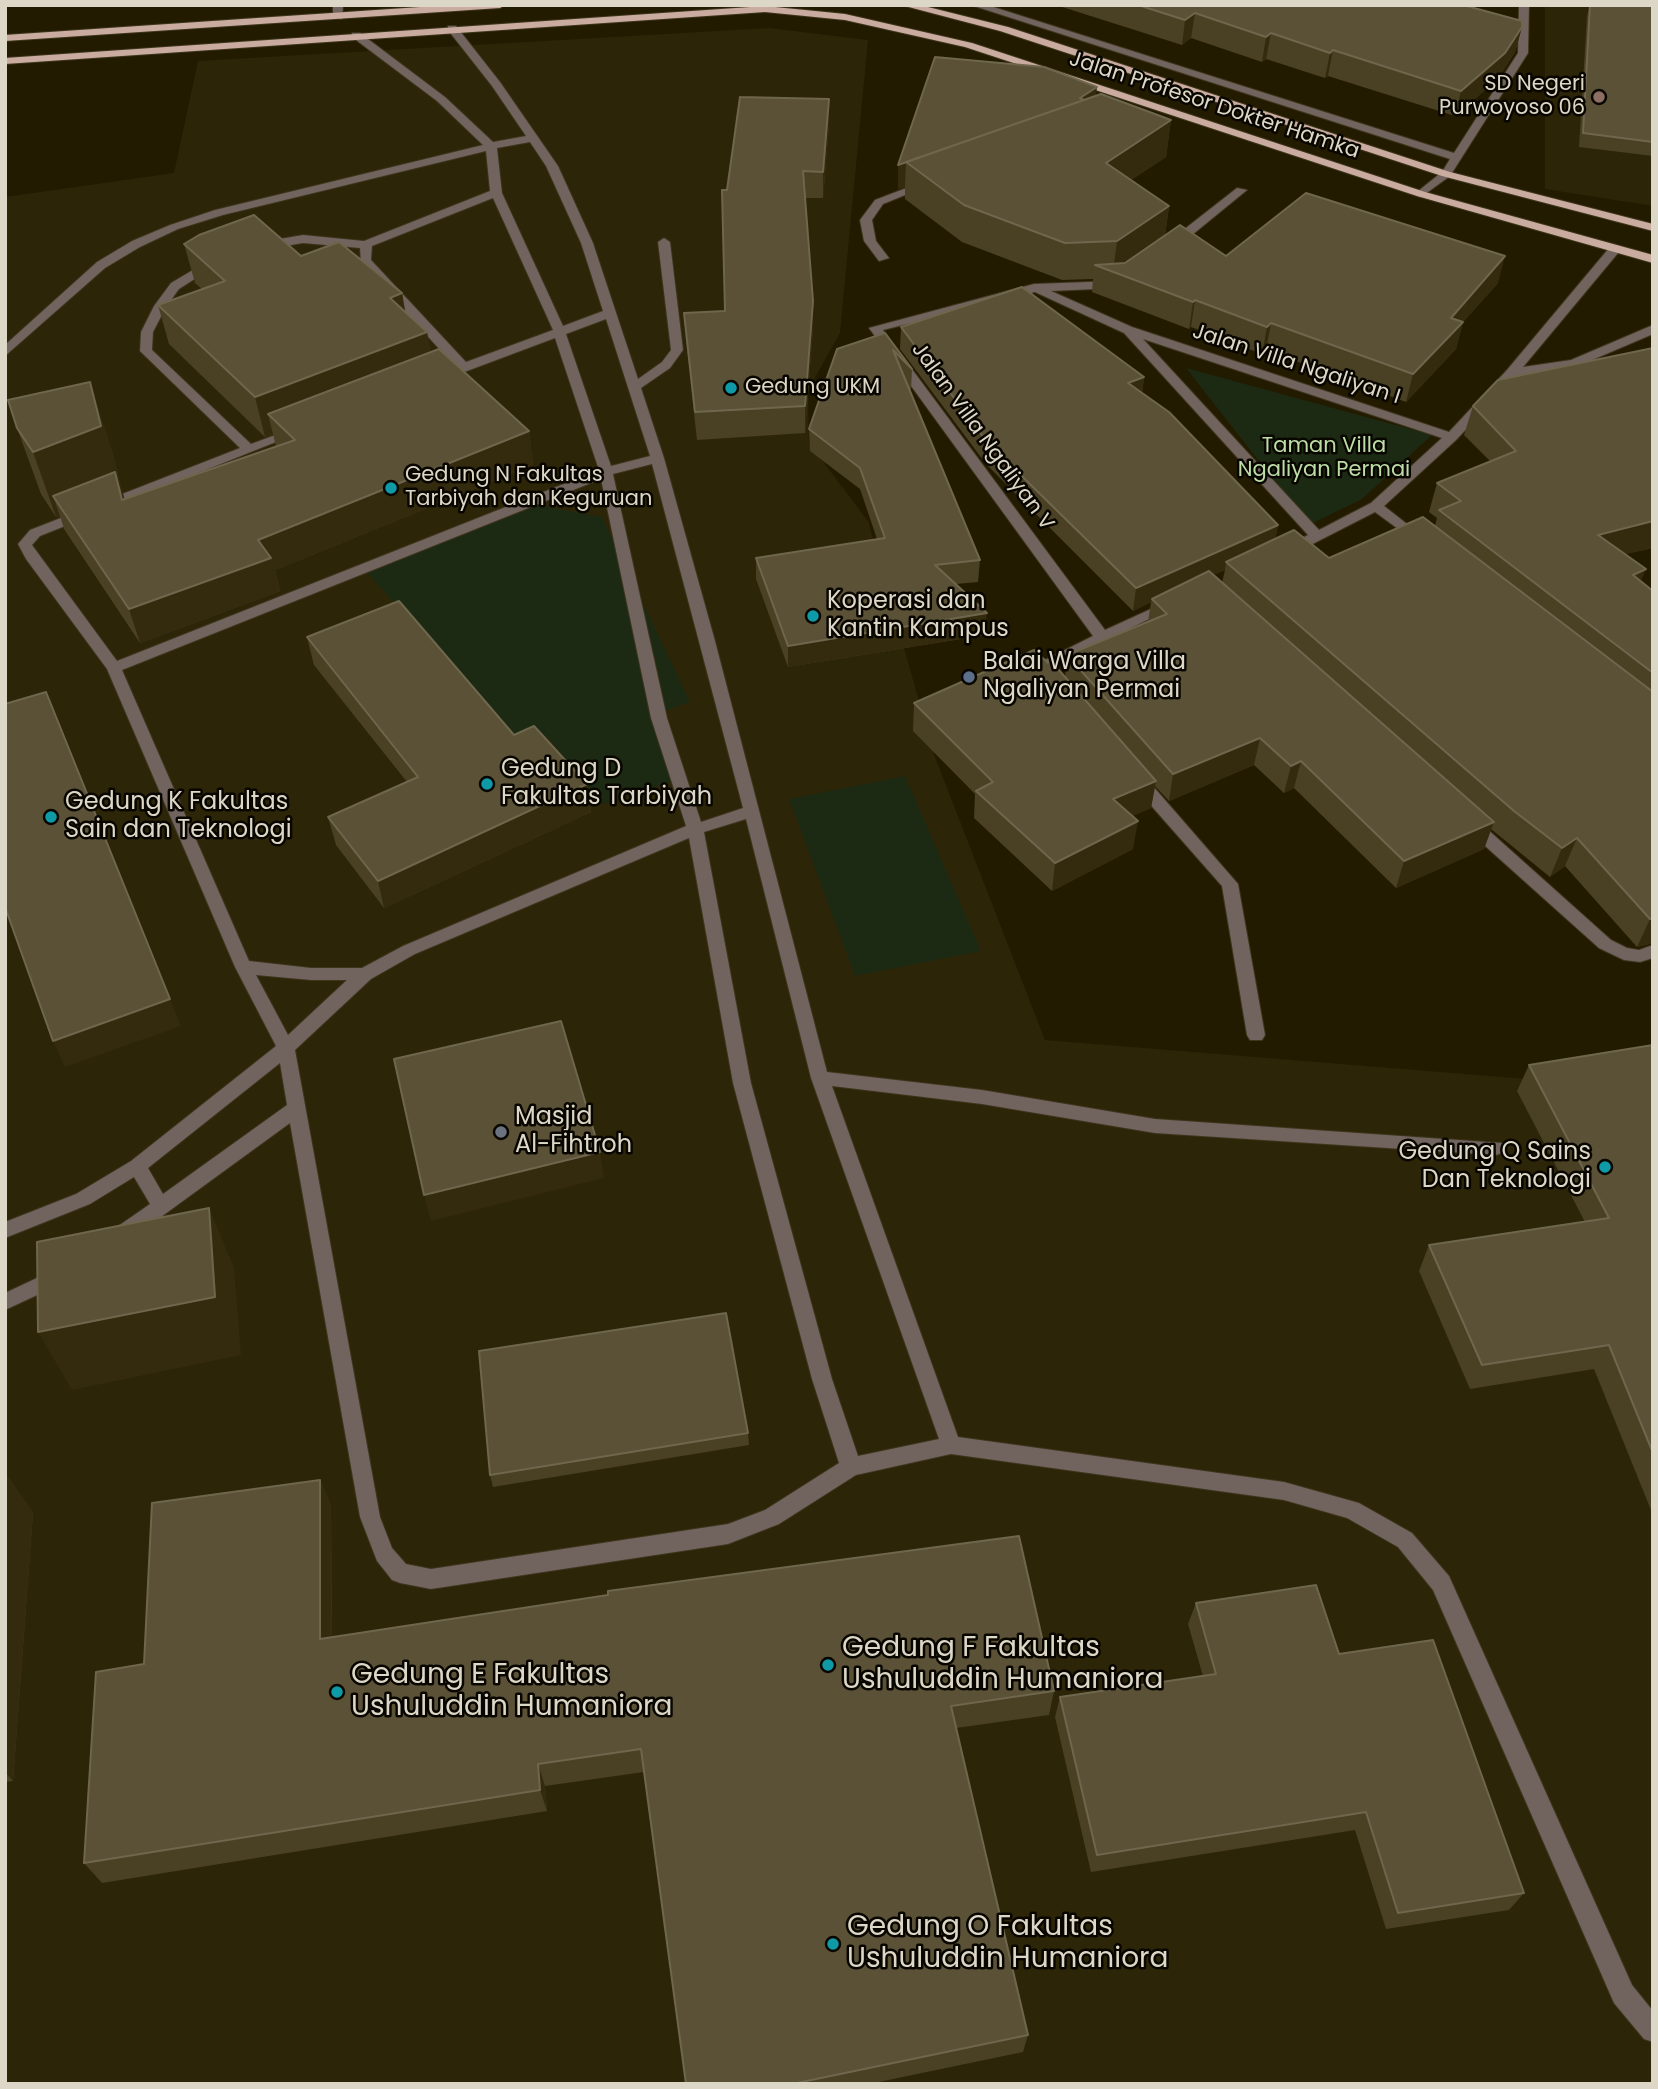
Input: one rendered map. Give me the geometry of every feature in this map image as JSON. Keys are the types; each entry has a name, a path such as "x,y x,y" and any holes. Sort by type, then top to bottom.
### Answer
{"main road":[{"path":"5,38 338,11 500,5"},
{"name":"Jalan Profesor Dokter Hamka","path":"906,5 1004,29 1446,174 1653,228"},
{"name":"Jalan Profesor Dokter Hamka","path":"5,61 452,28 765,9 845,17 968,45 1421,194 1653,259"}],"street":[{"path":"976,5 1457,158"},
{"path":"1421,194 1446,174 1523,52 1524,5"},
{"path":"452,28 496,84 552,166 587,243 657,458 708,641 820,1078 951,1445"},
{"path":"356,35 441,99 491,146 496,193 559,330 606,472 659,718 695,829 742,1083 822,1379 851,1467"},
{"path":"1138,111 1151,106"},
{"path":"5,352 101,265 136,244 174,228 219,212 533,138"},
{"path":"883,258 870,241 866,220 879,202 941,179"},
{"path":"1162,253 1241,190"},
{"path":"245,252 266,244 303,239 366,245 377,238 496,193"},
{"path":"634,387 666,365 677,350 664,242"},
{"path":"366,245 365,261 463,367"},
{"path":"1276,557 1376,506 1451,437 1512,373 1614,250"},
{"path":"223,260 175,286 160,306 147,332 146,351 249,450"},
{"path":"1034,288 1121,282 1091,312"},
{"path":"1034,288 1128,330 1318,537"},
{"name":"Jalan Villa Ngaliyan V","path":"1034,288 875,328 1101,636"},
{"path":"425,382 610,313"},
{"path":"1512,373 1574,363 1653,329"},
{"name":"Jalan Villa Ngaliyan I","path":"1128,330 1451,437"},
{"path":"312,426 35,533 25,544 31,556 114,668 243,967 286,1048 369,1517 384,1554 400,1573 431,1579 728,1534 772,1517 851,1467 951,1445 1284,1491 1352,1510 1405,1540 1441,1583 1623,1994 1653,2030"},
{"path":"114,668 606,472 657,458"},
{"path":"1376,506 1429,548"},
{"path":"1058,689 1040,668 1043,665 1184,599"},
{"path":"1130,771 1230,884 1256,1035"},
{"path":"5,1230 83,1199 136,1166 286,1048 365,974 409,950 695,829 750,812"},
{"path":"1462,817 1605,944 1624,954 1640,956 1653,951"},
{"path":"243,967 311,974 365,974"},
{"path":"820,1078 982,1097 1155,1126 1496,1148"},
{"path":"107,1245 297,1108"},
{"path":"136,1166 161,1207"},
{"path":"5,1303 46,1284 76,1265"}],"shaded area":[{"name":"SD Negeri Purwoyoso 06","path":"1545,5 1653,5 1653,206 1545,189"},
{"path":"769,28 868,40 840,333 808,390 809,443 868,521 935,757 1045,1040 1539,1080 1653,1075 1653,2084 5,2084 5,197 174,173 198,61"}],"green space":[{"name":"Taman Villa Ngaliyan Permai","path":"1186,368 1432,435 1362,499 1309,525"},
{"path":"535,505 602,517 690,702 650,716 680,779 602,804 548,738 522,746 361,566"},
{"path":"905,776 981,951 855,976 789,799"}],"building":[{"path":"1138,5 1463,5 1522,21 1522,27 1505,53 1461,91 1271,33 1266,37 1195,13 1185,20"},
{"path":"1590,5 1653,5 1653,142 1583,133"},
{"path":"935,57 1044,67 1097,87 1080,98 1084,100 898,165"},
{"path":"1101,94 1171,120 1106,163 1169,206 1117,241 1065,243 964,205 906,162"},
{"path":"740,97 829,99 823,172 803,171 813,301 805,406 695,412 684,313 725,311 722,190 727,190"},
{"path":"1306,193 1505,256 1451,318 1463,322 1413,374 1271,323 1267,327 1195,300 1193,302 1095,265 1125,263 1180,225 1226,256"},
{"path":"254,215 301,256 339,242 402,293 390,298 427,332 255,397 158,305 225,281 184,244 199,235"},
{"path":"1022,287 1144,377 1128,383 1169,412 1278,525 1136,588 987,442 901,327"},
{"path":"885,333 912,369 893,350 980,560 935,565 987,613 788,646 756,558 885,538 860,468 809,429 837,349"},
{"path":"1653,348 1653,521 1598,535 1646,569 1633,575 1653,591 1653,673 1439,510 1461,501 1437,483 1516,451 1473,406 1498,380"},
{"path":"439,349 529,431 258,540 271,558 129,609 53,496 115,472 122,500 295,440 268,414"},
{"path":"90,382 101,426 33,452 17,428 8,400"},
{"path":"1423,517 1653,692 1653,918 1650,919 1577,838 1562,848 1514,811 1226,562 1294,530 1329,558"},
{"path":"1209,571 1494,822 1404,861 1301,761 1291,766 1260,738 1173,774 1067,655 1167,614 1152,599"},
{"name":"Gedung D Fakultas Tarbiyah","path":"399,601 514,735 534,726 587,784 378,881 328,817 418,777 307,637"},
{"path":"1034,650 1048,663 1051,661 1156,781 1113,799 1138,821 1055,863 976,791 993,782 914,703"},
{"name":"Gedung K Fakultas Sain dan Teknologi","path":"46,692 170,999 53,1041 5,907 5,704"},
{"name":"Masjid Al-Fihtroh","path":"561,1021 600,1152 424,1195 394,1059"},
{"name":"Gedung Q Sains Dan Teknologi","path":"1653,1045 1653,1453 1609,1345 1482,1365 1429,1245 1609,1218 1529,1065"},
{"path":"209,1208 215,1297 38,1332 37,1242"},
{"path":"726,1313 748,1433 490,1475 479,1351"},
{"path":"320,1480 320,1639 608,1595 608,1591 1019,1536 1054,1691 951,1706 1028,2035 792,2084 686,2084 641,1749 538,1764 540,1790 84,1863 96,1672 144,1664 152,1503"},
{"path":"1316,1585 1339,1654 1433,1640 1524,1893 1398,1913 1366,1812 1097,1855 1060,1697 1216,1674 1196,1603"}],"place":[{"name":"SD Negeri Purwoyoso 06","path":"1599,97"},
{"name":"Gedung UKM","path":"731,388"},
{"name":"Gedung N Fakultas Tarbiyah dan Keguruan","path":"391,488"},
{"name":"Koperasi dan Kantin Kampus","path":"813,616"},
{"name":"Balai Warga Villa Ngaliyan Permai","path":"969,677"},
{"name":"Gedung D Fakultas Tarbiyah","path":"487,784"},
{"name":"Gedung K Fakultas Sain dan Teknologi","path":"51,817"},
{"name":"Masjid Al-Fihtroh","path":"501,1132"},
{"name":"Gedung Q Sains Dan Teknologi","path":"1605,1167"},
{"name":"Gedung F Fakultas Ushuluddin Humaniora","path":"828,1665"},
{"name":"Gedung E Fakultas Ushuluddin Humaniora","path":"337,1692"},
{"name":"Gedung O Fakultas Ushuluddin Humaniora","path":"833,1944"}]}
